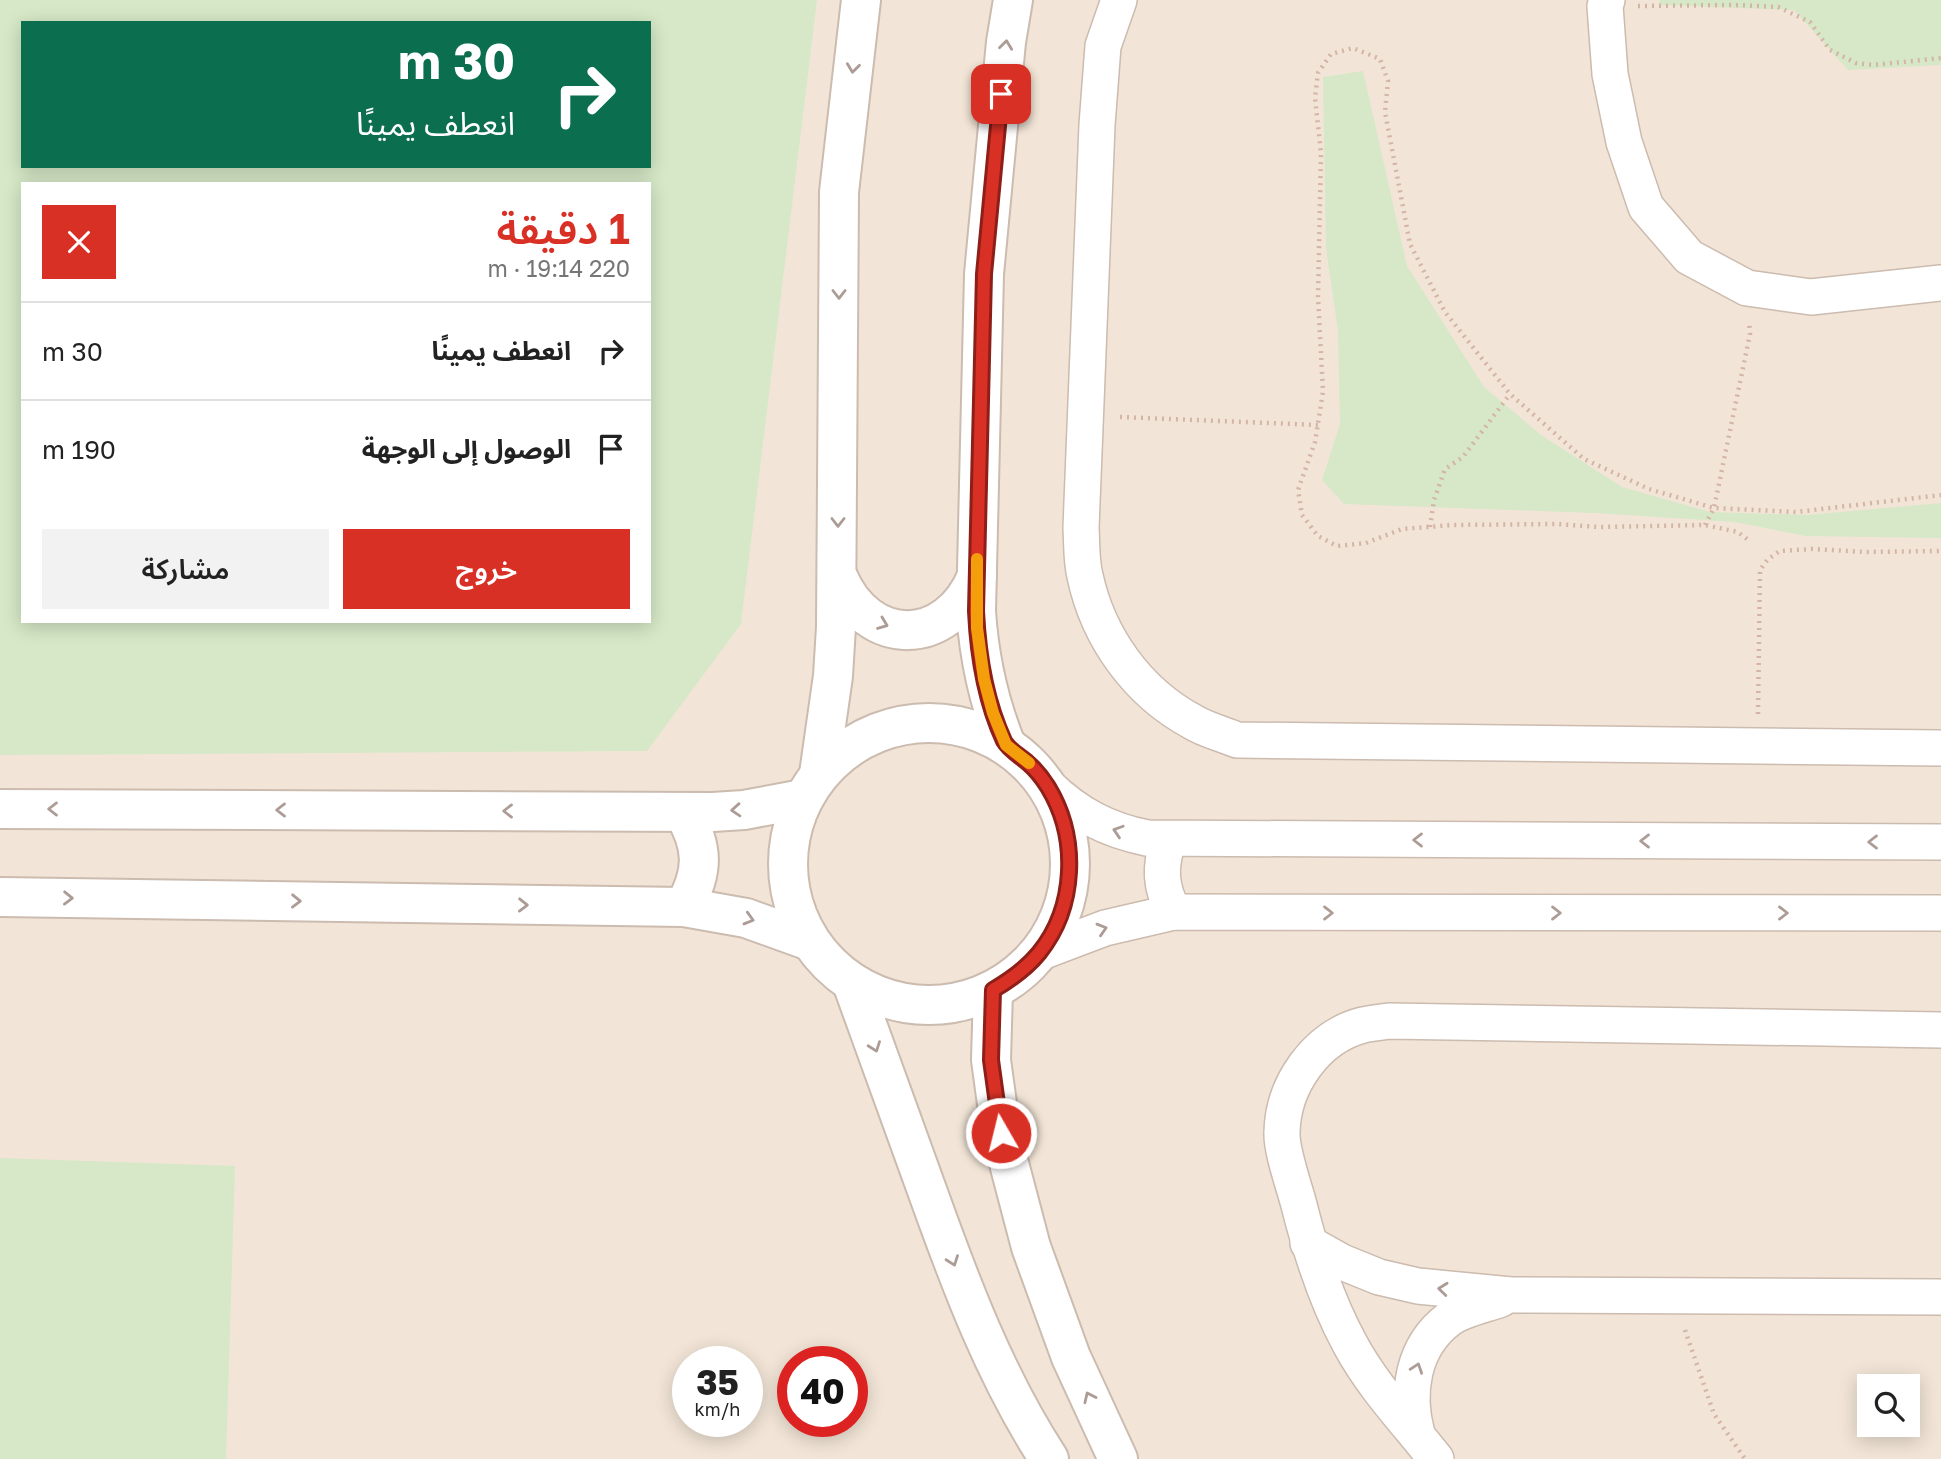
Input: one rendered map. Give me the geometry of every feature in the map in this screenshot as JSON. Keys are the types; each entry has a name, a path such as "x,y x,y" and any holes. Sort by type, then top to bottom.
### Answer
{"street":[{"path":"861,0 839,192 838,577 834,676 811,787 793,827 788,856 789,886 797,915 810,941 829,964 852,983 878,996 917,1005 936,1006 966,1001 993,990 1018,974 1039,953 1055,928 1065,901 1070,871 1069,842 1061,813 1048,786"},
{"path":"1006,745 993,713 978,645 977,576 984,274 1006,42 1013,0"},
{"path":"1119,0 1103,46 1097,125 1080,528 1084,575 1098,620 1122,661 1154,696 1193,723 1237,740 1941,748"},
{"path":"1604,2 1610,75 1624,142 1646,207 1689,257 1747,288 1811,297 1941,284"},
{"path":"838,577 844,593 854,607 867,617 882,625 916,629 933,625 961,606 977,576"},
{"path":"0,809 744,810 811,787 840,753 865,737 892,727 951,723 979,731 1006,745 1083,815 1103,826 1147,838 1941,842"},
{"path":"683,812 694,829 699,849 699,870 694,889 684,907"},
{"path":"1169,839 1164,854 1162,877 1167,899 1174,912"},
{"path":"0,897 684,907 746,918 810,941"},
{"path":"1039,953 1105,928 1174,912 1941,914"},
{"path":"852,983 957,1272 990,1353 1030,1430 1049,1459"},
{"path":"993,990 991,1060 1001,1133 1031,1247 1071,1357 1118,1459"},
{"path":"1426,1447 1381,1392 1350,1346 1326,1296 1308,1243 1281,1135 1285,1106 1296,1079 1313,1056 1335,1037 1361,1026 1390,1021 1941,1030"},
{"path":"1308,1243 1342,1262 1379,1277 1418,1286 1511,1296 1941,1297"},
{"path":"1426,1447 1410,1410 1412,1384 1419,1359 1432,1336 1451,1318 1511,1296"}],"path":[{"path":"1604,2 1779,7 1810,22 1830,50 1856,62 1874,65 1941,58"},
{"path":"1747,539 1738,532 1705,525 1599,527 1543,524 1430,527 1402,529 1366,542 1337,547 1318,536 1302,515 1298,490 1315,442 1323,392 1318,297 1321,153 1315,99 1318,73 1331,54 1353,48 1380,59 1388,81 1385,112 1410,244 1445,312 1510,394 1584,459 1649,489 1714,508 1796,512 1941,495"},
{"path":"1705,525 1714,508 1750,334 1747,288"},
{"path":"1430,527 1434,500 1444,469 1463,457 1510,394"},
{"path":"1085,416 1318,425"},
{"path":"1758,746 1760,570 1768,559 1780,551 1812,549 1866,552 1941,551"},
{"path":"1673,1296 1714,1414 1745,1459"}],"shaded area":[{"path":"0,0 1941,0 1941,1459 0,1459"}],"green space":[{"path":"0,0 817,0 741,624 647,751 0,755"},
{"path":"1660,0 1941,0 1941,65 1848,70 1794,10 1659,5"},
{"path":"1363,71 1407,266 1484,387 1541,435 1622,487 1710,512 1807,515 1941,503 1941,538 1805,536 1735,522 1595,513 1344,504 1322,480 1340,424 1338,331 1326,248 1323,77"},
{"path":"0,1158 235,1166 226,1459 0,1459"}],"slow traffic":[{"path":"977,559 976,611 984,679 993,713 1006,745 1029,763"}],"route":[{"path":"1001,94 984,274 976,611 978,645 993,713 1006,745 1029,764 1048,786 1061,813 1069,842 1070,871 1065,901 1055,928 1039,953 1018,974 993,990 991,1060 1001,1133"}]}
